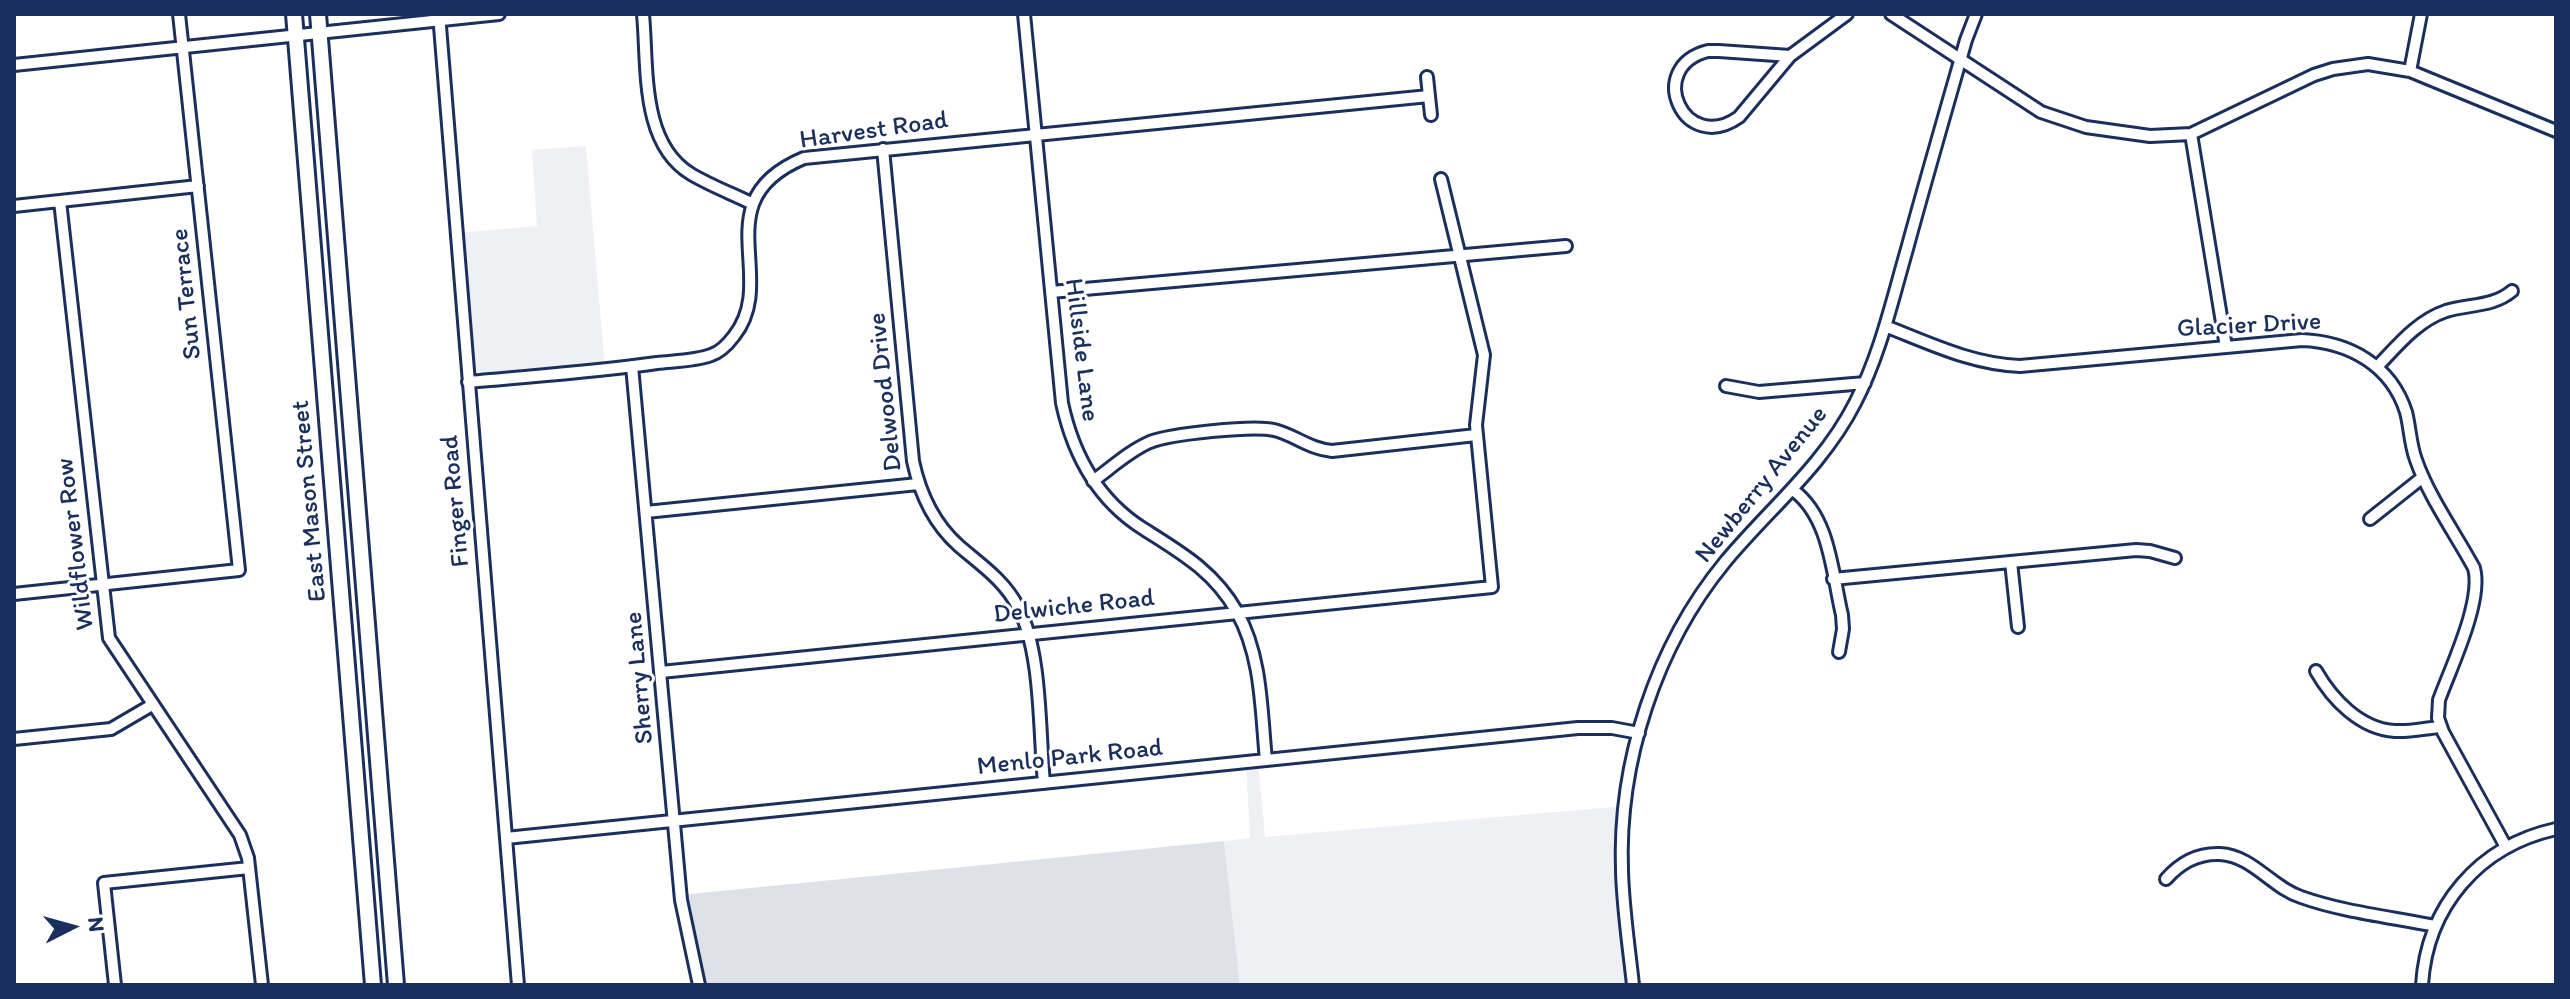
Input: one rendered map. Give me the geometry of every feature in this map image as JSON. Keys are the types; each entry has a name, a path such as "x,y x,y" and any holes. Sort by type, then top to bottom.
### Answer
{"main road":[{"name":"East Mason Street","path":"294,14 373,985"},
{"name":"East Mason Street","path":"318,14 396,985"}],"street":[{"name":"Sun Terrace","path":"101,585 239,570 179,14"},
{"path":"14,65 439,17 499,14"},
{"path":"468,382 710,356 726,346 740,329 749,309 747,233 753,204 691,174 677,163 661,143 652,117 643,14"},
{"name":"Hillside Lane","path":"1024,14 1062,403 1067,425 1077,453 1093,481 1123,514 1203,568 1238,613 1259,676 1266,760"},
{"path":"1790,56 1719,51 1700,53 1687,60 1676,80 1679,105 1687,117 1702,126 1721,127 1731,123 1790,56 1847,14"},
{"path":"1891,14 2026,104 2063,121 2150,136 2191,134 2333,69 2368,64 2410,71 2556,131"},
{"name":"Newberry Avenue","path":"1633,985 1622,870 1626,798 1639,733 1666,658 1698,600 1737,548 1793,490 1837,434 1865,383 1885,326 1960,60 1976,14"},
{"path":"2410,71 2421,14"},
{"name":"Finger Road","path":"439,17 518,985"},
{"path":"1427,77 1431,115"},
{"name":"Harvest Road","path":"753,204 771,179 792,163 817,155 1429,96"},
{"path":"2191,134 2226,347"},
{"name":"Delwood Drive","path":"883,149 913,461 918,484 927,505 947,534 985,566 1009,592 1029,634 1044,783"},
{"path":"1093,481 1143,445 1178,436 1267,428 1311,447 1332,451 1476,435 1484,355 1441,179"},
{"path":"14,206 198,186"},
{"name":"Wildflower Row","path":"60,201 109,638 240,835 249,868 262,985"},
{"path":"1051,292 1566,246"},
{"path":"2377,367 2407,335 2430,318 2461,307 2498,301 2512,291"},
{"name":"Glacier Drive","path":"1885,326 1963,357 2001,365 2020,366 2320,341 2350,349 2377,367 2398,394 2423,477 2477,578 2476,597 2439,700 2440,727"},
{"name":"Sherry Lane","path":"632,366 684,925 699,985"},
{"path":"1726,386 1759,392 1865,383"},
{"name":"Delwiche Road","path":"661,672 1492,587 1476,435"},
{"path":"2370,519 2423,477"},
{"path":"646,512 918,484"},
{"path":"1793,490 1803,497 1817,516 1842,615 1839,652"},
{"path":"1833,579 2136,550 2175,558"},
{"path":"2011,562 2018,627"},
{"path":"14,594 101,585"},
{"path":"2316,671 2335,698 2364,720 2395,731 2440,727 2506,847"},
{"path":"14,739 111,729 152,705"},
{"name":"Menlo Park Road","path":"506,838 1578,728 1612,728 1639,733"},
{"path":"2422,985 2427,947 2454,891 2469,874 2506,847 2556,829"},
{"path":"2166,879 2194,858 2230,855 2252,865 2279,887 2304,898 2435,926"},
{"path":"115,985 104,883 249,868"}],"shaded area":[{"path":"586,146 605,369 468,382 457,233 537,226 532,150"},
{"path":"1258,761 1265,837 1626,806 1623,839 1633,985 1240,985 1224,841 1250,838 1246,762"},
{"path":"1224,841 1240,985 699,985 681,895"}]}
